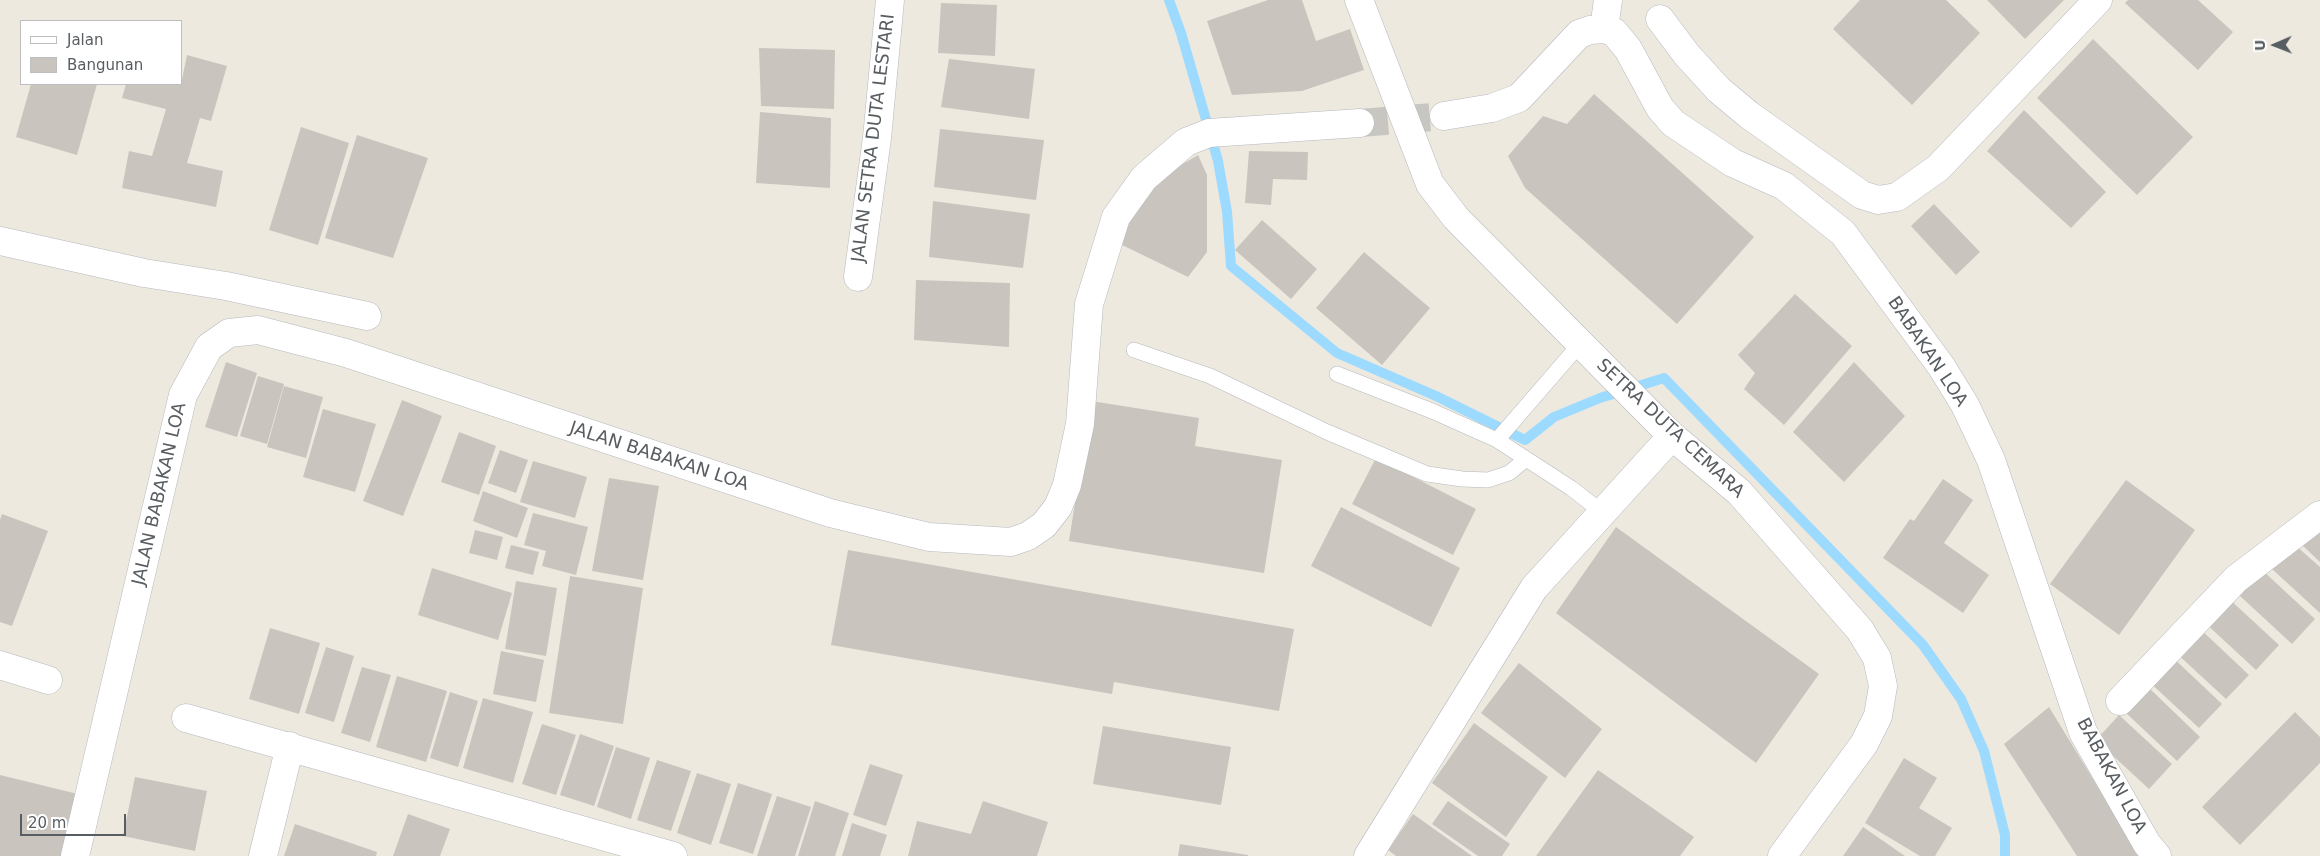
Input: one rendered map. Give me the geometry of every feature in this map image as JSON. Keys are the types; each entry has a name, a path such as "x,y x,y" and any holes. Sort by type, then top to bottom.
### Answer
{"street":[{"name":"JALAN SETRA DUTA LESTARI","path":"858,277 877,138 890,0"},
{"name":"SETRA DUTA CEMARA","path":"1359,0 1430,184 1456,218 1672,436 1739,492 1860,630 1877,658 1883,686 1878,716 1864,744 1782,856"},
{"path":"1444,116 1492,108 1519,98 1579,34 1590,30 1604,29 1608,0"},
{"path":"1660,19 1687,55 1719,90 1749,115 1862,196 1878,200 1897,197 1938,168 2098,0"},
{"name":"BABAKAN LOA","path":"1604,29 1614,32 1628,49 1660,108 1673,123 1733,163 1790,190 1843,233 1941,366 1965,405 1991,460 2084,732 2147,844 2157,856"},
{"name":"JALAN BABAKAN LOA","path":"75,856 183,395 210,346 229,333 258,330 346,354 830,513 929,537 1011,542 1028,536 1044,525 1058,506 1066,485 1080,424 1088,304 1116,217 1144,178 1186,142 1209,133 1360,123"},
{"path":"0,241 144,273 226,286 367,316"},
{"path":"1368,856 1450,720 1534,588 1672,436"},
{"path":"2120,701 2236,580 2320,515"},
{"path":"0,665 48,680"},
{"path":"186,718 673,856"},
{"path":"263,856 290,746"}],"lane":[{"path":"1497,440 1580,344"},
{"path":"1134,350 1210,376 1327,432 1427,474 1462,479 1488,480 1509,474 1526,459"},
{"path":"1337,374 1408,400 1497,440 1571,488 1602,512"}],"building":[{"path":"1268,0 1302,0 1316,41 1350,29 1364,70 1302,91 1232,95 1207,21"},
{"path":"1860,0 1946,0 1980,33 1912,105 1833,29"},
{"path":"1987,0 2064,0 2025,39"},
{"path":"2128,0 2198,0 2233,32 2198,70 2125,3"},
{"path":"941,3 997,5 995,56 938,53"},
{"path":"2093,39 2193,137 2137,195 2037,98"},
{"path":"759,48 835,50 834,109 761,106"},
{"path":"187,55 227,66 211,121 200,118 187,163 223,171 216,207 122,188 129,151 152,156 166,109 122,98 126,85 182,85"},
{"path":"949,59 1035,69 1029,119 941,107"},
{"path":"31,85 97,85 77,155 16,137"},
{"path":"1594,94 1754,237 1677,324 1525,188 1508,156 1543,116 1567,124"},
{"path":"2024,110 2106,192 2071,228 1987,151"},
{"path":"760,112 831,118 830,188 756,183"},
{"path":"301,127 349,143 318,245 269,230"},
{"path":"940,129 1044,140 1036,200 934,187"},
{"path":"357,135 428,158 393,258 325,238"},
{"path":"1249,151 1308,152 1307,180 1273,179 1271,205 1245,203"},
{"path":"1198,155 1207,175 1207,252 1188,277 1120,244 1137,206 1159,178"},
{"path":"933,201 1030,214 1023,268 929,257"},
{"path":"1934,204 1980,252 1956,275 1911,226"},
{"path":"1262,220 1317,269 1291,299 1235,250"},
{"path":"1364,252 1430,308 1382,365 1316,308"},
{"path":"916,280 1010,283 1009,347 914,340"},
{"path":"1795,294 1852,346 1784,425 1744,389 1755,373 1738,355"},
{"path":"226,362 257,373 237,437 205,427"},
{"path":"1854,362 1905,416 1844,482 1793,432"},
{"path":"258,376 284,384 267,444 240,436"},
{"path":"284,386 323,397 306,458 267,447"},
{"path":"402,400 442,416 403,516 363,501"},
{"path":"1091,401 1199,418 1195,446 1282,460 1264,573 1069,541"},
{"path":"323,409 376,424 355,492 303,477"},
{"path":"459,432 496,446 479,495 441,482"},
{"path":"500,450 528,460 516,493 488,483"},
{"path":"1376,458 1476,509 1453,555 1352,504"},
{"path":"533,461 587,477 575,518 520,502"},
{"path":"609,478 659,486 643,580 592,571"},
{"path":"1943,479 1973,500 1944,543 1989,575 1963,613 1883,558 1910,519 1914,521"},
{"path":"2126,480 2195,530 2119,635 2050,584"},
{"path":"483,491 528,508 517,538 473,521"},
{"path":"1341,507 1460,568 1431,627 1311,566"},
{"path":"533,513 588,527 576,575 542,566 546,551 524,545"},
{"path":"2,514 48,531 12,626 0,622 0,520"},
{"path":"2320,522 2320,562 2300,543"},
{"path":"1616,527 1819,674 1756,763 1556,613"},
{"path":"475,530 503,537 497,560 469,553"},
{"path":"511,545 539,552 533,575 505,568"},
{"path":"2295,545 2320,567 2320,613 2272,569"},
{"path":"848,550 1294,629 1279,711 1114,682 1112,694 831,645"},
{"path":"432,568 512,593 498,640 418,615"},
{"path":"2262,570 2315,619 2292,644 2239,595"},
{"path":"570,576 643,588 623,724 549,713"},
{"path":"516,581 557,588 546,656 505,649"},
{"path":"2226,596 2279,645 2256,670 2203,621"},
{"path":"2197,626 2249,675 2226,699 2174,651"},
{"path":"270,628 320,643 299,714 249,699"},
{"path":"326,647 354,656 334,722 305,713"},
{"path":"501,651 544,660 536,702 493,694"},
{"path":"2169,654 2222,704 2199,728 2146,679"},
{"path":"1519,663 1602,729 1565,778 1481,713"},
{"path":"362,667 391,675 370,742 341,733"},
{"path":"397,676 447,691 426,762 376,747"},
{"path":"2148,687 2200,737 2177,761 2125,712"},
{"path":"450,692 478,701 458,767 430,758"},
{"path":"483,698 533,712 513,783 463,768"},
{"path":"2049,707 2140,856 2077,856 2004,744"},
{"path":"2295,712 2320,737 2320,763 2240,845 2202,807"},
{"path":"2119,715 2172,764 2149,789 2096,740"},
{"path":"1474,723 1548,777 1506,837 1432,783"},
{"path":"542,724 576,735 556,795 522,784"},
{"path":"1103,726 1231,747 1221,805 1093,784"},
{"path":"580,734 614,746 594,806 560,795"},
{"path":"616,747 650,758 631,819 597,807"},
{"path":"1904,758 1937,778 1919,808 1952,828 1935,856 1920,856 1865,823"},
{"path":"657,760 691,771 671,831 637,820"},
{"path":"870,764 903,775 886,826 853,815"},
{"path":"1598,770 1694,837 1680,856 1536,856"},
{"path":"697,773 731,784 711,845 677,833"},
{"path":"0,775 78,794 63,856 0,856"},
{"path":"135,777 207,791 195,851 123,836"},
{"path":"738,783 772,794 753,854 719,843"},
{"path":"777,796 811,807 795,856 757,856"},
{"path":"815,801 849,813 835,856 798,856"},
{"path":"983,801 1048,822 1037,856 908,856 917,821 971,834"},
{"path":"1448,801 1510,844 1502,856 1478,856 1432,824"},
{"path":"408,814 450,829 440,856 393,856"},
{"path":"1413,814 1472,856 1396,856 1388,850"},
{"path":"852,823 887,835 880,856 842,856"},
{"path":"295,824 377,852 376,856 284,856"},
{"path":"1863,827 1905,856 1843,856"},
{"path":"1180,844 1248,855 1248,856 1178,856"}],"waterway":[{"path":"1169,0 1181,33 1218,161 1227,212 1231,266 1337,353 1436,396 1525,440 1554,417 1600,398 1664,378 1923,645 1961,699 1984,751 2005,835 2005,856"}],"tunnel":[{"path":"1360,123 1444,116"}]}
